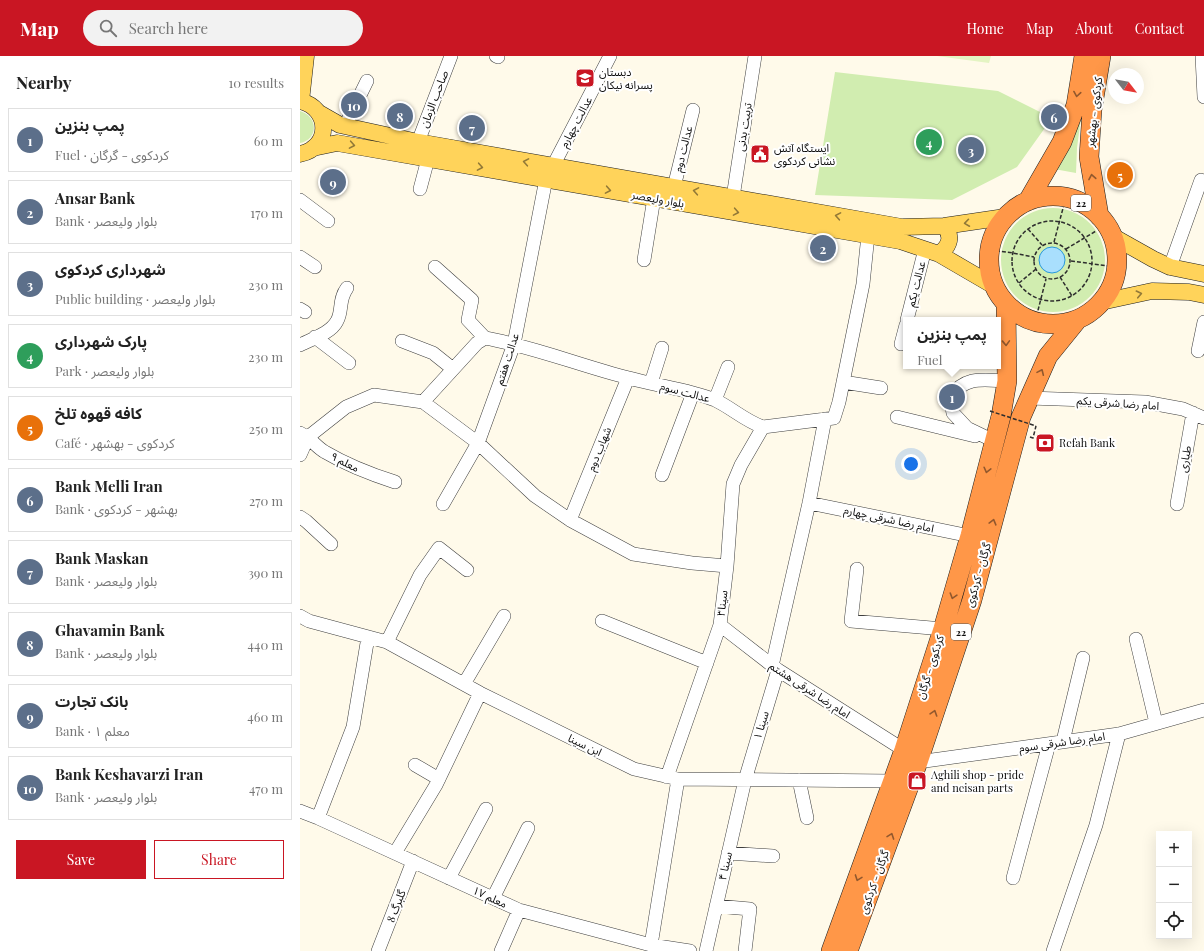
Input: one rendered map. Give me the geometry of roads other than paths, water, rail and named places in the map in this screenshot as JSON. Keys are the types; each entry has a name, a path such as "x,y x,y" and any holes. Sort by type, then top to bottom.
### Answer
{"highway":[{"name":"22","path":"1028,201 1062,142 1076,105 1084,56"},
{"name":"کردکوی - بهشهر","path":"1101,56 1092,110 1089,157 1102,227"},
{"name":"22","path":"1053,196 1066,197 1084,204 1102,227 1116,251 1116,267 1108,292 1094,309 1078,319 1057,324 1035,322 1014,311 1006,304 994,286 990,274 989,262 993,238 1005,217 1028,201 1040,197 1053,196"},
{"name":"کردکوی - گرگان","path":"832,951 892,781 911,756 943,628 970,536 1001,416 1008,381 1006,304"},
{"name":"گرگان - کردکوی","path":"848,951 911,756 972,600 1021,417 1048,356 1078,319"}],"main road":[{"path":"300,101 306,56"},
{"name":"بلوار ولیعصر","path":"300,101 308,103 319,113 340,125 654,198 900,241 932,251 994,286"},
{"path":"307,151 319,143 322,136 324,128 323,120 319,113"},
{"name":"بلوار ولیعصر","path":"307,151 337,143 428,158 674,187 902,227 944,226 1005,217"},
{"path":"932,251 948,246 950,235 944,226"},
{"path":"1102,227 1154,259 1170,267 1204,274"},
{"path":"1101,302 1152,291 1189,292 1204,295"}],"street":[{"name":"صاحب الزمان","path":"418,142 450,56"},
{"name":"عدالت چهارم","path":"549,173 610,56"},
{"name":"تربیت بدنی","path":"733,197 755,56"},
{"path":"1202,56 1204,97"},
{"path":"345,126 367,81"},
{"name":"عدالت دوم","path":"674,187 693,110"},
{"path":"420,189 428,158"},
{"name":"عدالت هفتم","path":"443,504 478,443 514,344 549,173"},
{"path":"1170,267 1201,180"},
{"path":"644,260 654,198"},
{"path":"300,200 328,221"},
{"path":"763,427 834,418 839,402 863,284 868,235"},
{"name":"عدالت یکم","path":"908,317 932,251"},
{"path":"300,257 315,267"},
{"path":"423,402 477,343 485,338 468,320 472,300 435,267"},
{"path":"300,345 330,330 338,321 342,295 347,288"},
{"path":"1198,351 1204,322"},
{"path":"901,344 903,336"},
{"path":"315,337 349,363"},
{"name":"عدالت سوم","path":"485,338 514,344 628,378 693,393 715,400 755,424 763,427"},
{"path":"402,341 433,353 453,369"},
{"path":"651,384 662,348"},
{"path":"715,400 728,367"},
{"name":"شهاب دوم","path":"570,520 628,378"},
{"path":"994,440 967,428 953,413 950,397 961,385 975,380 1008,381"},
{"path":"843,382 881,388"},
{"path":"662,475 693,393"},
{"path":"300,455 304,435 346,407 374,396 423,402 478,443 535,496 570,520 633,554 692,563 727,566"},
{"name":"امام رضا شرقی یکم","path":"1029,398 1145,402 1183,409 1198,416"},
{"name":"طیاری","path":"1177,504 1198,416"},
{"path":"897,417 994,440"},
{"name":"سینا ۱","path":"745,780 775,668 825,419"},
{"name":"سینا۳","path":"643,946 672,778 720,625 727,566 733,484 741,466 763,427"},
{"name":"معلم ۹","path":"304,435 323,451 362,471 394,482"},
{"name":"امام رضا شرقی چهارم","path":"809,503 970,536"},
{"path":"300,517 331,544"},
{"path":"387,642 420,575 439,548 467,570"},
{"path":"857,569 851,621 943,628"},
{"name":"ابن سینا","path":"300,616 309,621 387,642 480,693 634,769 672,778 892,781"},
{"path":"464,684 504,616"},
{"path":"602,621 707,663"},
{"name":"امام رضا شرقی هشتم","path":"720,625 775,668 911,756"},
{"path":"318,818 353,727 368,637"},
{"path":"1136,640 1156,723"},
{"path":"1063,741 1083,658"},
{"path":"395,853 439,779 480,693"},
{"name":"امام رضا شرقی سوم","path":"911,756 1049,744 1119,734 1204,710"},
{"path":"1053,951 1096,825 1119,734"},
{"path":"1013,878 1049,744"},
{"path":"415,765 439,779"},
{"name":"سینا ۴","path":"706,951 745,780"},
{"path":"799,780 807,818"},
{"path":"449,878 486,809"},
{"name":"معلم ۱۷","path":"300,811 518,910 643,946 690,951"},
{"path":"493,898 528,828"},
{"path":"728,853 773,856"},
{"name":"گلبرگ 8","path":"378,951 413,861"},
{"path":"716,906 750,909 745,951"},
{"path":"501,951 518,910"}],"water":[{"path":"1052,247 1061,251 1065,260 1061,269 1052,273 1043,269 1039,260 1043,251"}],"place":[{"name":"دبستان پسرانه نیکان","path":"585,78"},
{"name":"Bank Keshavarzi Iran","path":"354,105"},
{"name":"Ghavamin Bank","path":"400,116"},
{"name":"Bank Melli Iran","path":"1054,117"},
{"name":"Bank Maskan","path":"472,128"},
{"name":"پارک شهرداری","path":"929,142"},
{"name":"شهرداری کردکوی","path":"971,150"},
{"name":"ایستگاه آتش نشانی کردکوی","path":"760,154"},
{"name":"کافه قهوه تلخ","path":"1120,175"},
{"name":"بانک تجارت","path":"333,182"},
{"name":"Ansar Bank","path":"823,248"},
{"name":"پمپ بنزین","path":"952,397"},
{"name":"Refah Bank","path":"1045,443"},
{"name":"Aghili shop - pride and neisan parts","path":"917,781"}]}
